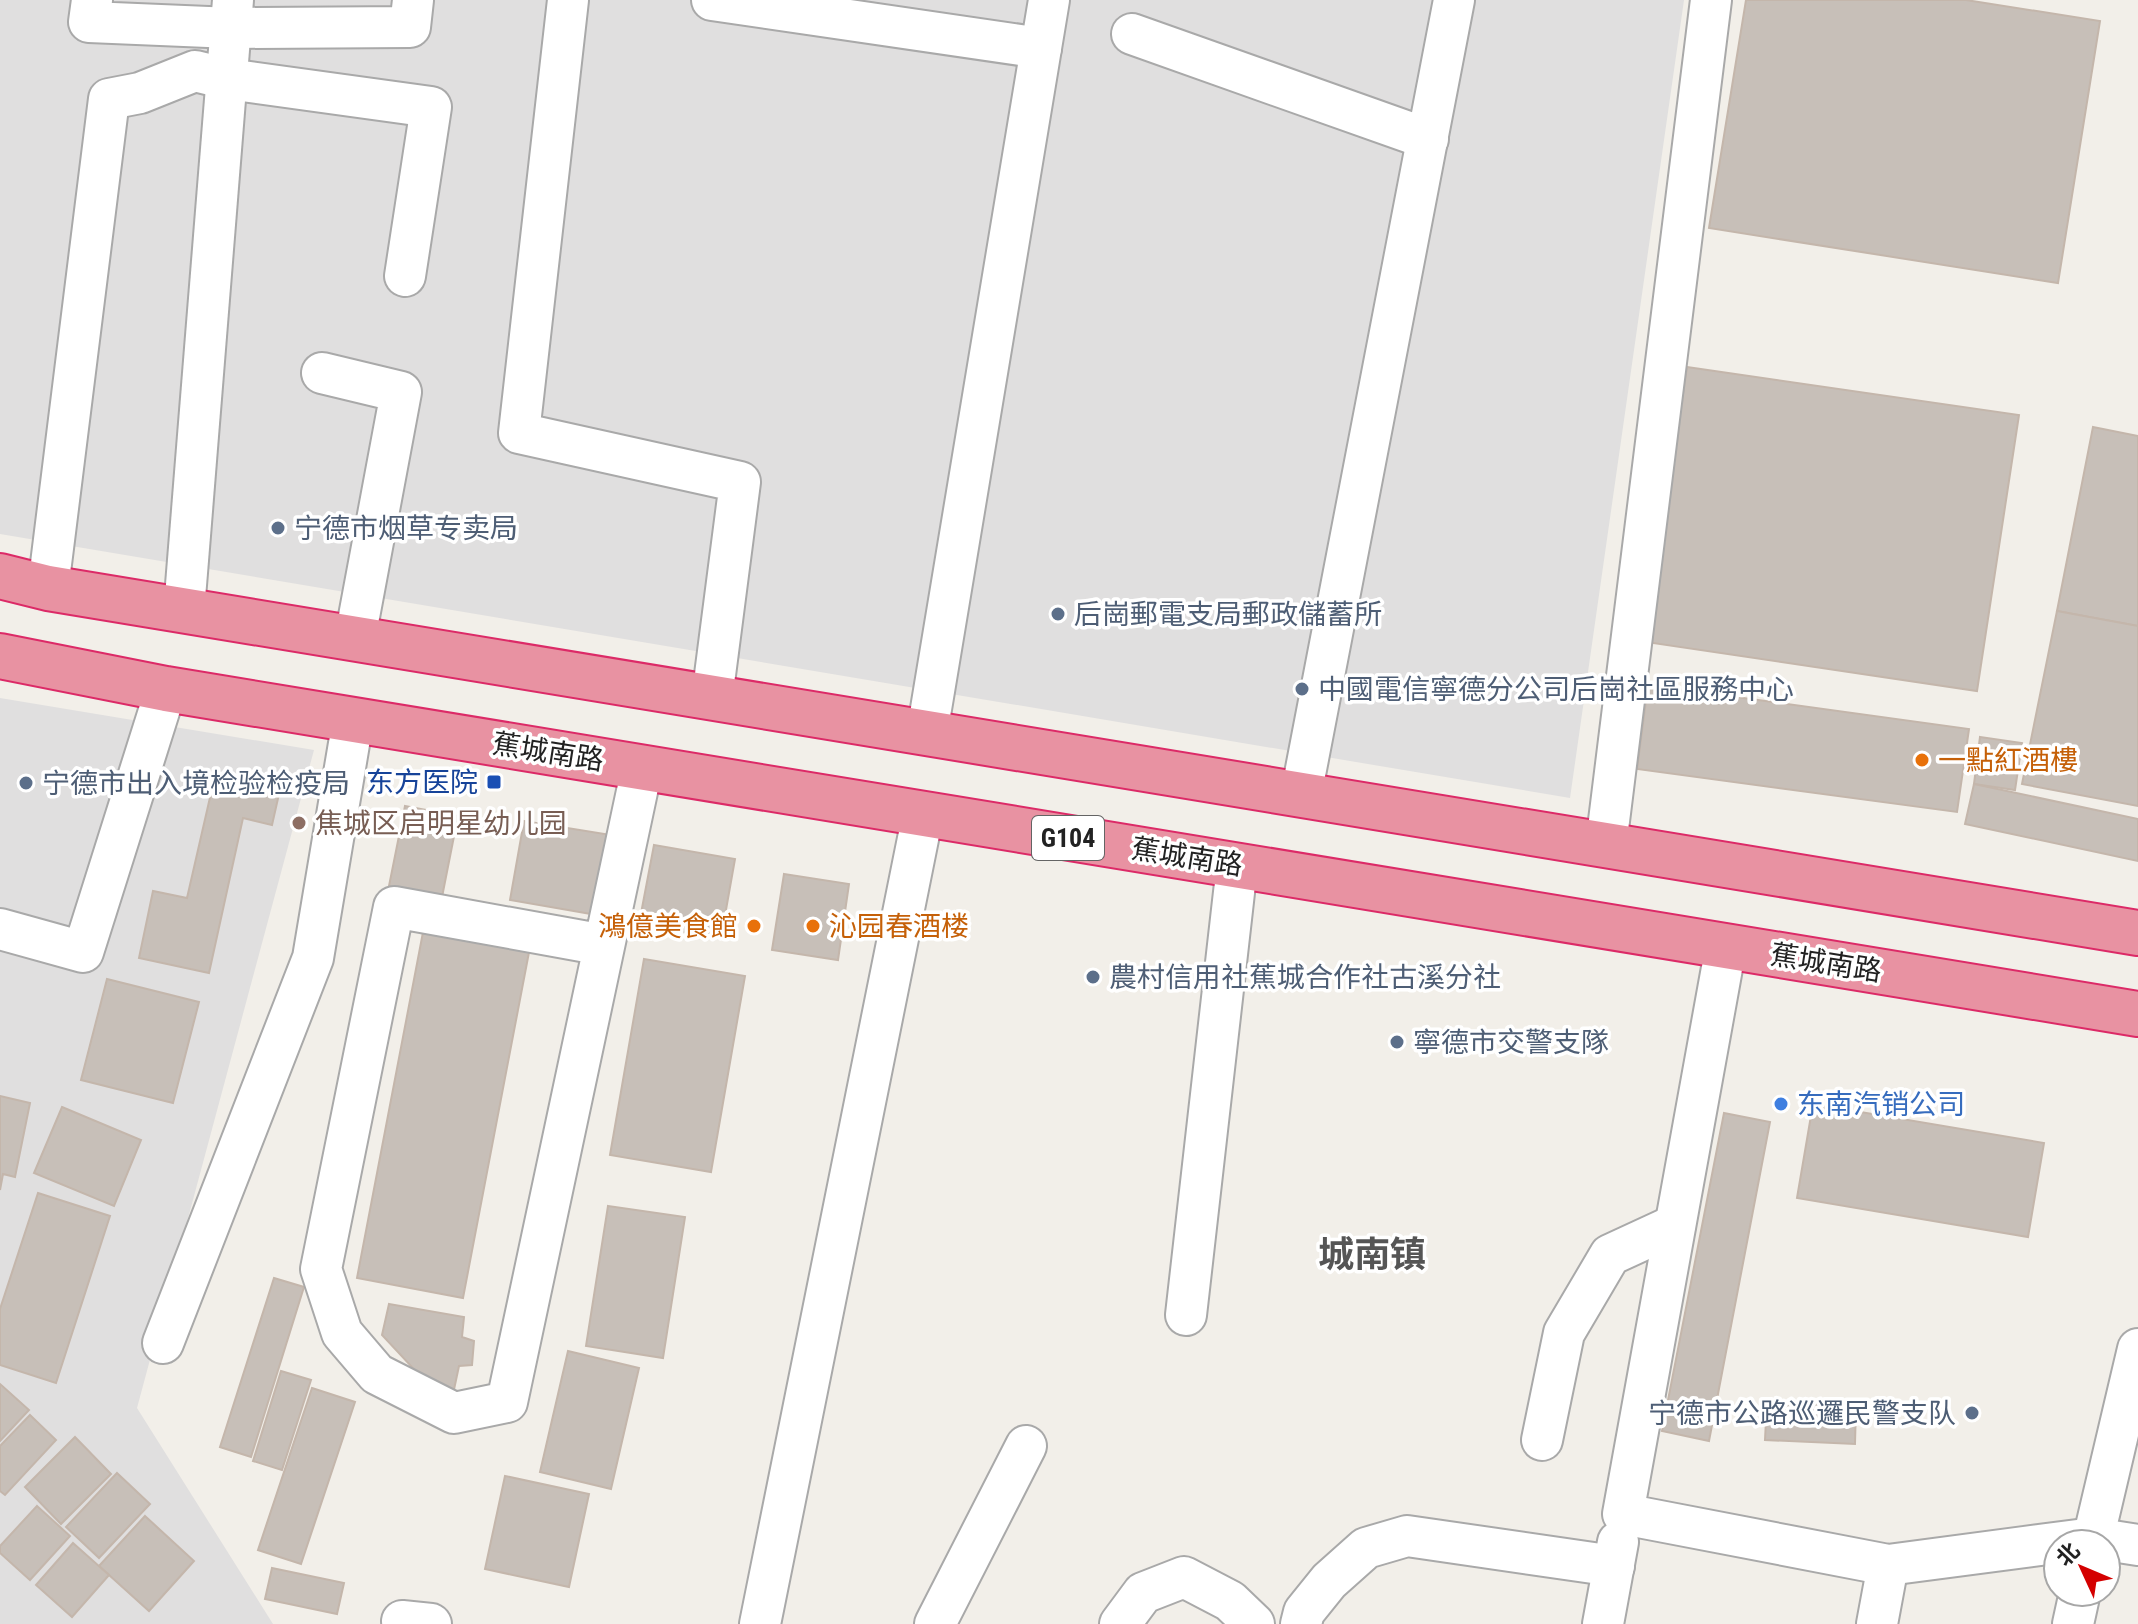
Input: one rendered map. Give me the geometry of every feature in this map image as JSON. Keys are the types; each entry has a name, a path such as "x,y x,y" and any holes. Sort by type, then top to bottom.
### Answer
{"highway":[{"path":"0,576 48,588 2138,933"},
{"name":"蕉城南路","path":"0,656 166,689 2138,1014"}],"street":[{"path":"92,0 89,22 232,14 410,27 413,0"},
{"path":"568,0 519,433 740,482 712,698"},
{"path":"712,0 1041,48"},
{"path":"927,733 1049,0"},
{"path":"1301,795 1454,0"},
{"path":"1606,845 1711,0"},
{"path":"184,610 232,14"},
{"path":"1132,34 1428,139"},
{"path":"48,588 109,99 140,93 195,71 228,79 431,107 405,276"},
{"path":"322,373 401,392 355,638"},
{"path":"0,929 83,952 166,689"},
{"path":"163,1343 313,958 353,720"},
{"path":"604,945 394,907 321,1269 342,1333 377,1374 454,1413 507,1402 642,768"},
{"path":"760,1624 923,814"},
{"path":"1186,1315 1237,866"},
{"path":"1603,1624 1726,946"},
{"path":"1542,1440 1564,1333 1610,1255 1675,1225"},
{"path":"2095,1528 2138,1349"},
{"path":"935,1624 1026,1446"},
{"path":"1623,1514 1888,1565 2042,1547"},
{"path":"1301,1624 1304,1612 1329,1581 1366,1548 1407,1536 1614,1566"},
{"path":"1877,1624 1888,1565"},
{"path":"1120,1624 1143,1593 1184,1577 1230,1601 1254,1624"}],"shaded area":[{"path":"0,0 1684,0 1570,798 0,534"},
{"path":"0,698 314,750 137,1408 273,1624 0,1624"}],"building":[{"path":"1746,0 1966,0 2100,21 2058,283 1709,228"},
{"path":"1687,367 2019,415 1977,691 1646,642"},
{"path":"2093,427 2138,436 2138,626 2057,611"},
{"path":"2057,611 2138,626 2138,806 2022,784"},
{"path":"1648,685 1969,729 1957,812 1637,769"},
{"path":"1980,737 2022,743 2015,790 1974,784"},
{"path":"214,780 279,794 272,825 243,818 209,973 139,958 153,891 187,898"},
{"path":"1974,784 2138,819 2138,861 1965,824"},
{"path":"405,806 458,816 442,897 389,886"},
{"path":"524,821 611,835 597,915 510,900"},
{"path":"654,845 735,859 721,938 639,924"},
{"path":"784,874 849,884 838,960 772,950"},
{"path":"424,927 530,947 463,1298 357,1278"},
{"path":"644,959 745,976 711,1172 610,1155"},
{"path":"107,979 199,1002 173,1103 81,1080"},
{"path":"0,1096 30,1103 15,1177 3,1174 0,1190"},
{"path":"1813,1104 2044,1143 2028,1237 1797,1198"},
{"path":"62,1107 141,1140 114,1206 34,1173"},
{"path":"1724,1113 1770,1122 1709,1441 1662,1431"},
{"path":"38,1193 110,1216 56,1383 0,1365 0,1309"},
{"path":"608,1206 685,1217 663,1358 586,1346"},
{"path":"274,1278 304,1287 251,1457 220,1447"},
{"path":"389,1304 464,1317 462,1337 474,1341 472,1365 459,1366 452,1399 437,1394 382,1335"},
{"path":"568,1351 639,1368 611,1489 540,1472"},
{"path":"281,1371 311,1380 282,1470 253,1461"},
{"path":"0,1384 29,1410 0,1441"},
{"path":"312,1388 355,1402 301,1564 258,1550"},
{"path":"1767,1400 1856,1405 1855,1444 1765,1440"},
{"path":"30,1415 56,1440 5,1495 0,1491 0,1446"},
{"path":"75,1437 111,1474 61,1524 25,1487"},
{"path":"117,1473 150,1504 99,1558 66,1527"},
{"path":"505,1476 589,1494 569,1587 485,1569"},
{"path":"37,1506 70,1536 30,1580 0,1553 0,1546"},
{"path":"145,1516 194,1561 149,1611 99,1566"},
{"path":"73,1543 109,1575 72,1617 36,1585"},
{"path":"272,1568 344,1583 337,1614 265,1599"}],"place":[{"name":"宁德市烟草专卖局","path":"278,528"},
{"name":"后崗郵電支局郵政儲蓄所","path":"1058,614"},
{"name":"中國電信寧德分公司后崗社區服務中心","path":"1302,689"},
{"name":"一點紅酒樓","path":"1922,760"},
{"name":"东方医院","path":"494,782"},
{"name":"宁德市出入境检验检疫局","path":"26,783"},
{"name":"焦城区启明星幼儿园","path":"299,823"},
{"name":"鴻億美食館","path":"754,926"},
{"name":"沁园春酒楼","path":"813,926"},
{"name":"農村信用社蕉城合作社古溪分社","path":"1093,977"},
{"name":"寧德市交警支隊","path":"1397,1042"},
{"name":"东南汽销公司","path":"1781,1104"},
{"name":"宁德市公路巡邏民警支队","path":"1972,1413"}],"district":[{"name":"城南镇","path":"1372,1255"}]}
